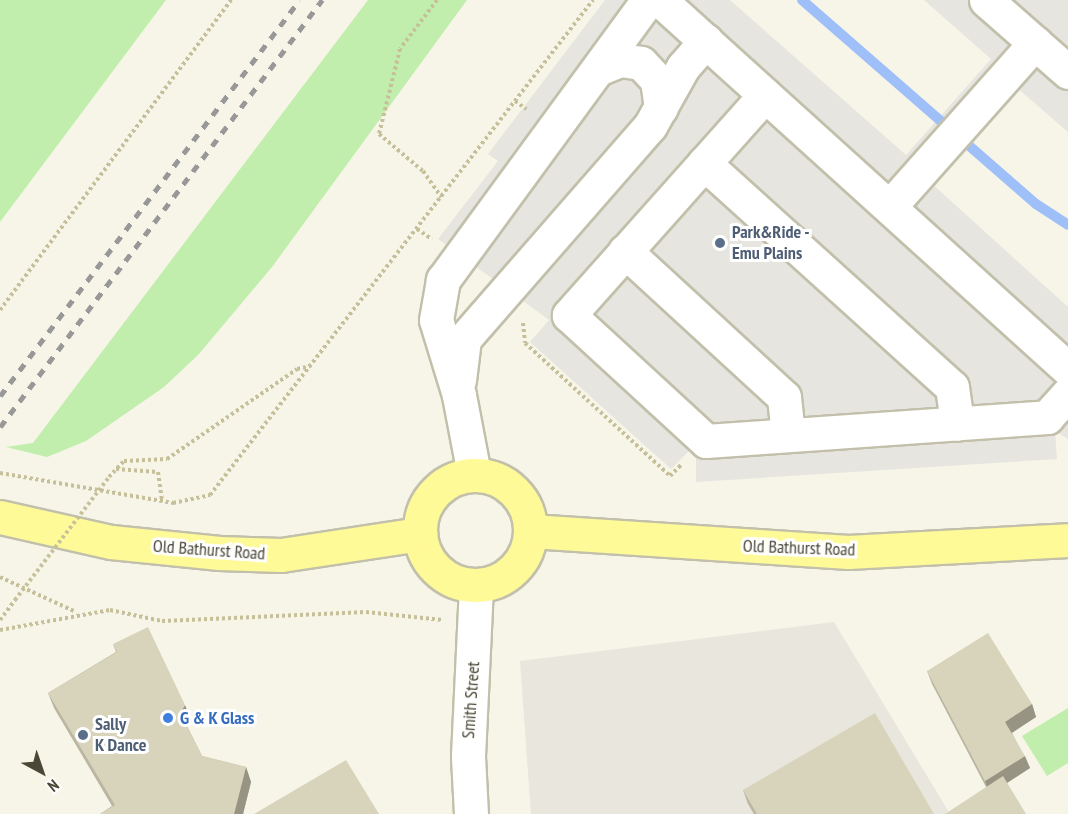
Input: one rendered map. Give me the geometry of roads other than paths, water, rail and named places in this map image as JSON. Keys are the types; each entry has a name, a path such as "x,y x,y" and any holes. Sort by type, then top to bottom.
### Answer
{"main road":[{"path":"474,474 508,484 520,497 531,531 514,568 476,585 459,583 432,565 420,534 434,492 446,482 474,474"},
{"name":"Old Bathurst Road","path":"0,517 111,542 230,553 281,555 420,534"},
{"name":"Old Bathurst Road","path":"531,531 848,552 1068,540"}],"street":[{"path":"474,474 459,395 436,320 443,280 648,0"},
{"path":"660,0 891,205 1068,369"},
{"path":"986,0 1068,72"},
{"path":"459,395 458,353 464,339 661,108 683,67 706,41"},
{"path":"891,205 1035,43"},
{"path":"598,69 620,60 641,63 657,80 661,108"},
{"path":"765,95 569,315 706,441 1047,417 1068,394"},
{"path":"704,164 952,387 957,424"},
{"path":"625,251 784,398 788,434"},
{"name":"Smith Street","path":"471,814 468,765 476,585"}],"waterway":[{"path":"802,0 1036,204 1068,225"}],"railway":[{"path":"0,396 299,0"},
{"path":"0,427 322,0"}],"place":[{"name":"Park&Ride - Emu Plains","path":"720,243"},
{"name":"G & K Glass","path":"168,718"},
{"name":"Sally K Dance","path":"83,735"}]}
